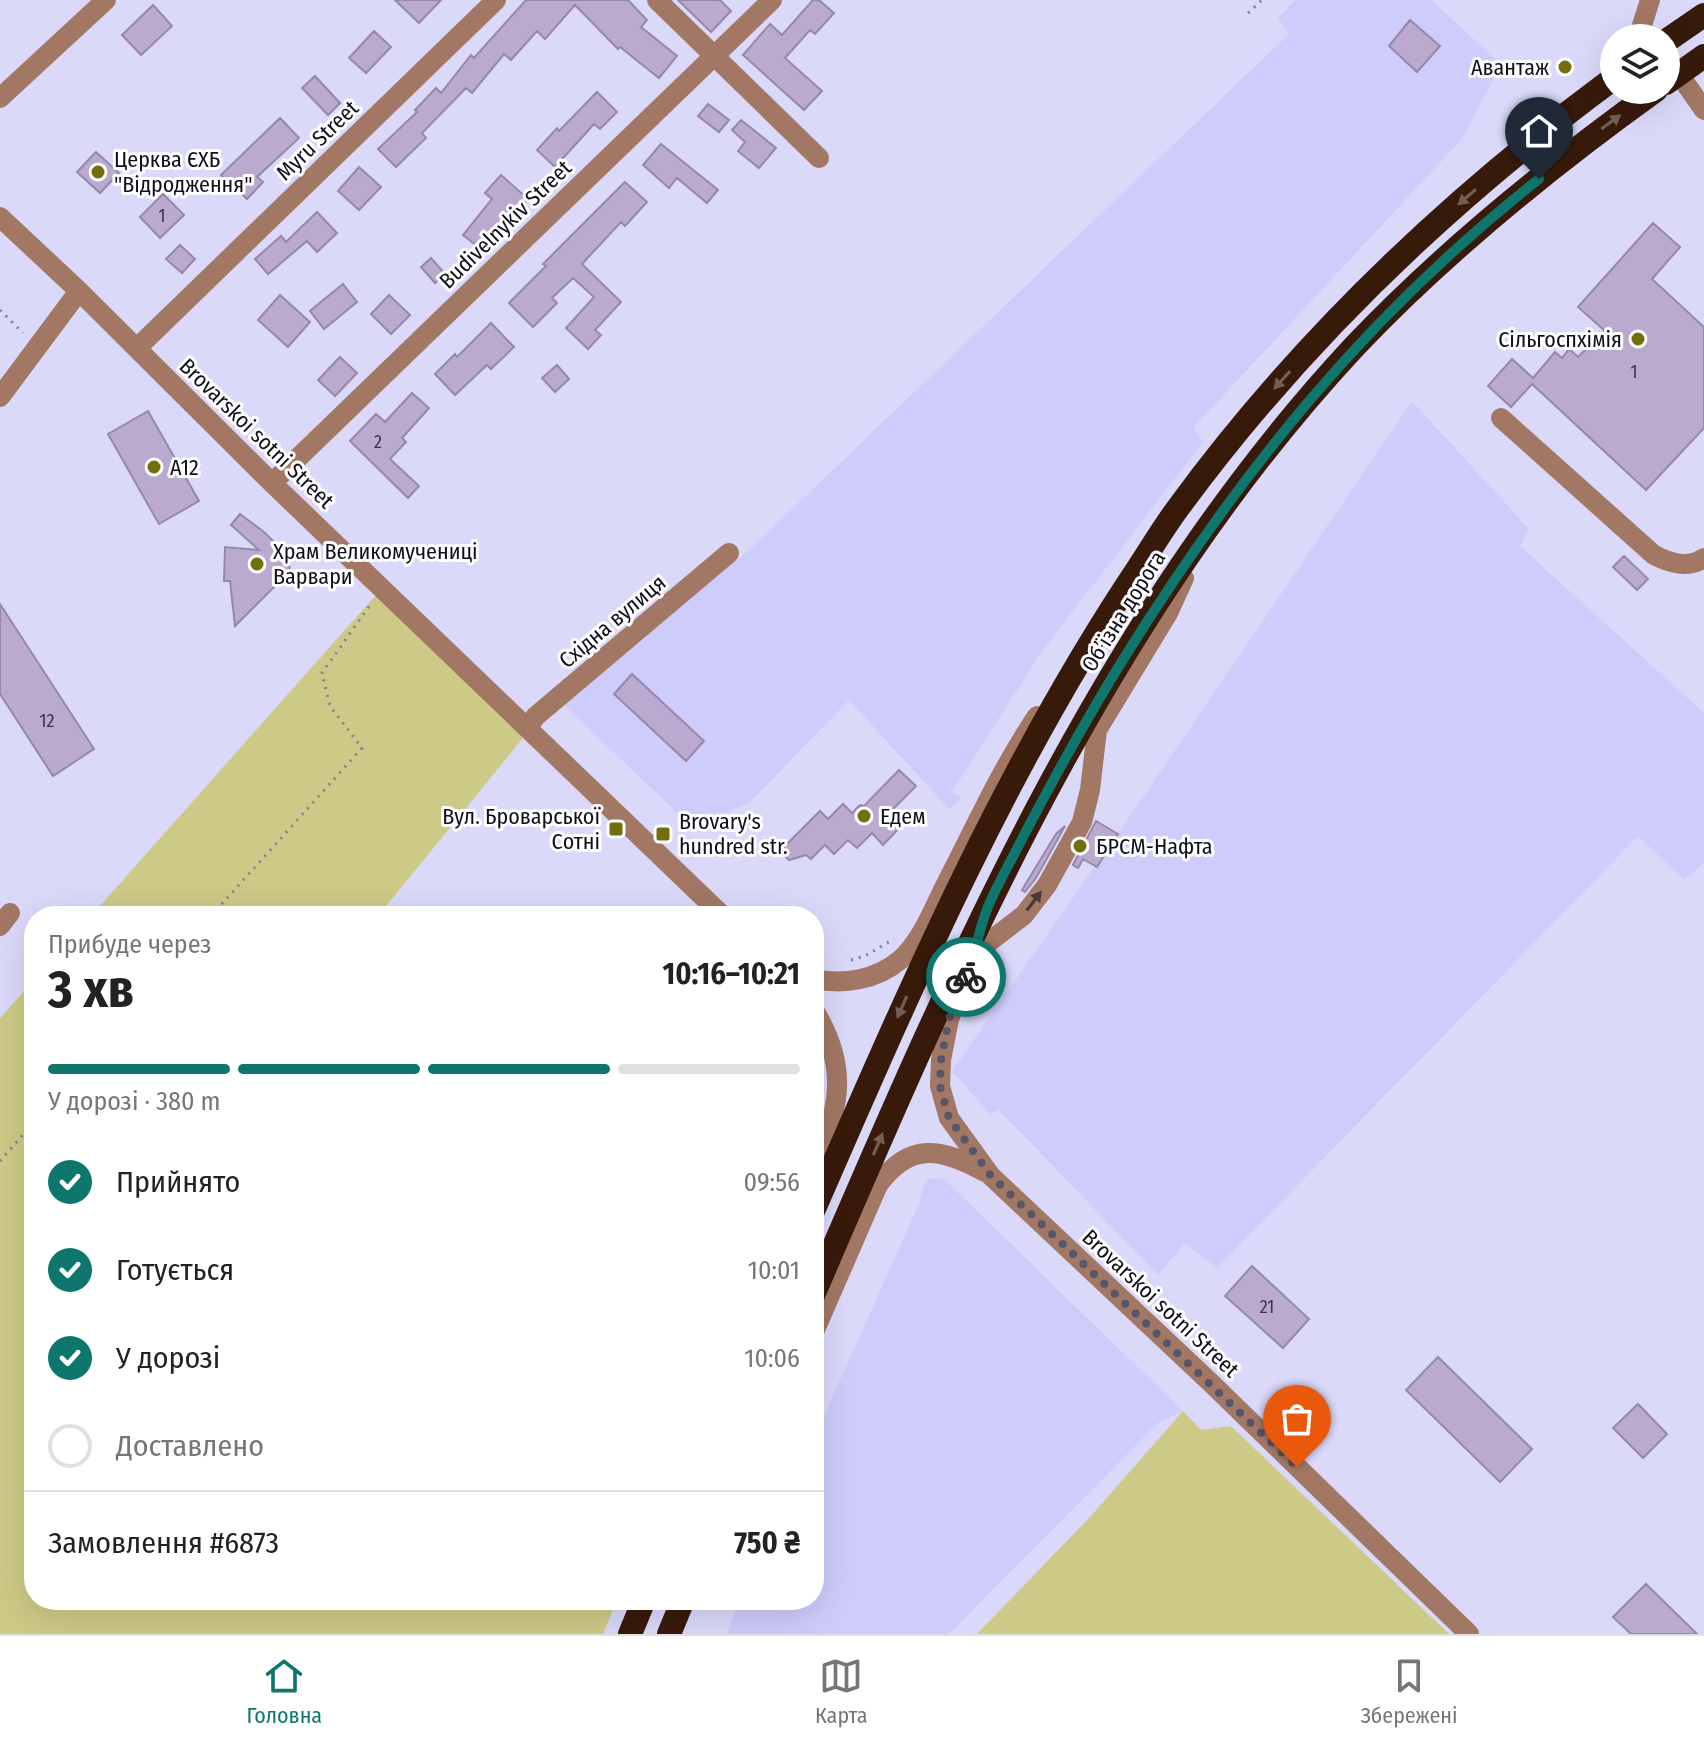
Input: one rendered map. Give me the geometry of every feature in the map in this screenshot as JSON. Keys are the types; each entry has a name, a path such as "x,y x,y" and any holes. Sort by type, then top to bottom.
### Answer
{"highway":[{"path":"1680,31 1704,15"},
{"path":"1680,72 1704,56"},
{"name":"Обʼїзна дорога","path":"824,1186 926,954 1030,745 1098,627 1177,509 1252,414 1327,330 1406,251 1487,179 1600,89"},
{"name":"Обʼїзна дорога","path":"824,1270 988,905 1076,735 1206,531 1280,434 1353,348 1425,276 1517,196 1636,104"},
{"path":"630,1634 640,1610"},
{"path":"669,1634 679,1610"}],"street":[{"path":"0,98 106,0"},
{"name":"Myru Street","path":"137,348 496,0"},
{"path":"657,0 713,58 819,158"},
{"name":"Budivelnykiv Street","path":"272,483 772,0"},
{"path":"1642,24 1650,0"},
{"path":"1680,86 1704,110"},
{"name":"Brovarskoi sotni Street","path":"0,217 713,906"},
{"path":"0,397 79,291"},
{"path":"1501,418 1654,555 1680,564 1693,564 1704,558"},
{"path":"937,1013 976,952 1024,915 1047,885 1082,822 1090,790 1097,730 1168,613 1206,531"},
{"name":"Східна вулиця","path":"528,727 536,716 729,553"},
{"path":"824,981 858,980 881,973 903,958 923,929 1015,748 1098,627"},
{"name":"Brovarskoi sotni Street","path":"988,905 976,952 949,1019 941,1060 940,1086 949,1118 991,1176 1211,1383 1469,1634"},
{"path":"824,1030 832,1046 838,1097 824,1146"},
{"name":"Brovarskoi sotni Street","path":"824,1309 878,1185 890,1169 905,1158 924,1152 943,1153 991,1176"}],"path":[{"path":"1248,13 1262,0"},
{"path":"0,310 38,347"},
{"path":"220,906 362,748 330,706 322,673 383,587"},
{"path":"850,961 894,939"},
{"path":"0,1161 24,1133"}],"shaded area":[{"path":"1295,0 1432,0 1501,65 1462,139 1194,427 1203,442 1040,654 952,792 962,798 949,809 849,700 749,803 693,828 562,703 747,552 1289,34 1278,18"},
{"path":"1412,401 1529,529 1520,546 1704,713 1704,863 1684,880 1638,836 1217,1268 1185,1243 1158,1275 998,1109 991,1115 952,1071 1144,796"},
{"path":"383,587 523,738 386,906 100,906"},
{"path":"24,991 24,1610 613,1610 603,1634 0,1634 0,1018"},
{"path":"944,1179 1183,1411 1158,1423 949,1634 726,1634 737,1610 824,1610 824,1416 928,1180"},
{"path":"1183,1411 1201,1430 1231,1426 1449,1634 977,1634 1090,1517"}],"building":[{"path":"395,0 441,0 419,23"},
{"path":"526,0 628,0 647,20 641,27 677,56 659,78 620,47 618,49 575,5 545,39 537,31 511,60 504,54 472,93 466,88 422,133 426,138 396,167 378,149 417,112 415,110 436,88 441,93 471,55 474,58"},
{"path":"678,0 720,0 731,11 711,32"},
{"path":"813,0 819,0 834,13 815,34 810,30 785,58 822,91 804,110 743,55 770,24 782,35"},
{"path":"153,5 172,26 141,55 122,35"},
{"path":"1410,20 1440,46 1417,72 1389,46"},
{"path":"374,31 391,47 366,73 349,58"},
{"path":"315,76 340,103 328,115 302,88"},
{"path":"597,92 617,112 600,129 594,124 555,167 537,150"},
{"path":"708,104 729,120 719,132 698,116"},
{"path":"280,118 299,138 257,177 263,182 247,199 221,175"},
{"path":"741,120 776,148 759,168 738,151 745,142 732,130"},
{"path":"661,144 718,190 707,203 677,178 669,188 643,165"},
{"name":"Церква ЄХБ \"Відродження\"","path":"96,152 119,173 100,193 77,172"},
{"path":"359,167 381,187 359,210 338,191"},
{"path":"501,175 528,199 512,217 509,215 481,249 463,235 492,199 485,193"},
{"path":"625,182 647,202 625,226 621,222 582,264 621,302 595,330 601,335 588,349 566,328 594,297 573,278 552,298 557,303 533,327 509,303 546,266 543,264"},
{"path":"163,194 184,215 160,238 140,217"},
{"path":"317,212 337,233 317,252 307,241 268,274 255,259 281,236 286,242"},
{"path":"1653,223 1680,247 1652,279 1704,327 1704,428 1646,490 1532,384 1511,407 1488,386 1512,359 1533,378 1555,352 1562,358 1569,349 1578,357 1605,331 1578,307"},
{"path":"180,245 195,259 182,273 166,259"},
{"path":"431,258 445,274 435,283 421,267"},
{"path":"343,284 357,302 324,329 310,311"},
{"path":"280,295 310,322 288,347 258,320"},
{"path":"389,295 410,315 391,334 371,314"},
{"path":"491,323 514,347 491,369 487,365 455,395 435,374"},
{"path":"340,357 357,373 335,396 318,380"},
{"path":"557,365 569,379 555,392 542,378"},
{"path":"412,393 429,408 402,438 406,442 390,459 419,486 408,498 350,441 376,414 385,422"},
{"name":"А12","path":"148,411 199,501 159,524 108,434"},
{"name":"Храм Великомучениці Варвари","path":"240,514 288,556 290,571 235,626 230,581 224,581 225,547 259,550 231,525"},
{"path":"1624,556 1648,579 1637,590 1613,567"},
{"path":"0,604 94,749 53,776 0,694"},
{"path":"632,674 704,741 686,761 614,694"},
{"name":"Едем","path":"899,770 916,786 891,811 904,823 883,845 872,833 857,848 848,840 834,854 825,845 811,859 806,855 789,860 780,851 820,811 828,819 843,804 852,813 860,805 864,806"},
{"path":"1096,821 1118,834 1097,867 1083,859 1078,868 1073,865"},
{"path":"1065,826 1025,892 1022,890 1056,834"},
{"path":"1252,1266 1309,1319 1283,1348 1225,1296"},
{"path":"1438,1357 1532,1449 1500,1482 1406,1390"},
{"path":"1638,1404 1667,1434 1643,1458 1613,1428"},
{"path":"1646,1584 1697,1634 1631,1634 1613,1617"}],"way so far":[{"path":"966,977 949,1019 941,1060 940,1086 949,1118 991,1176 1297,1467"}],"place":[{"name":"Авантаж","path":"1565,67"},
{"name":"Церква ЄХБ \"Відродження\"","path":"98,172"},
{"name":"Сільгоспхімія","path":"1638,339"},
{"name":"А12","path":"154,467"},
{"name":"Храм Великомучениці Варвари","path":"257,564"},
{"name":"Едем","path":"864,816"},
{"name":"Вул. Броварської Cотні","path":"616,829"},
{"name":"Brovary's hundred str.","path":"663,834"},
{"name":"БРСМ-Нафта","path":"1080,846"}],"route":[{"path":"966,977 988,905 1076,735 1177,572 1206,531 1280,434 1353,348 1425,276 1539,179"}]}
